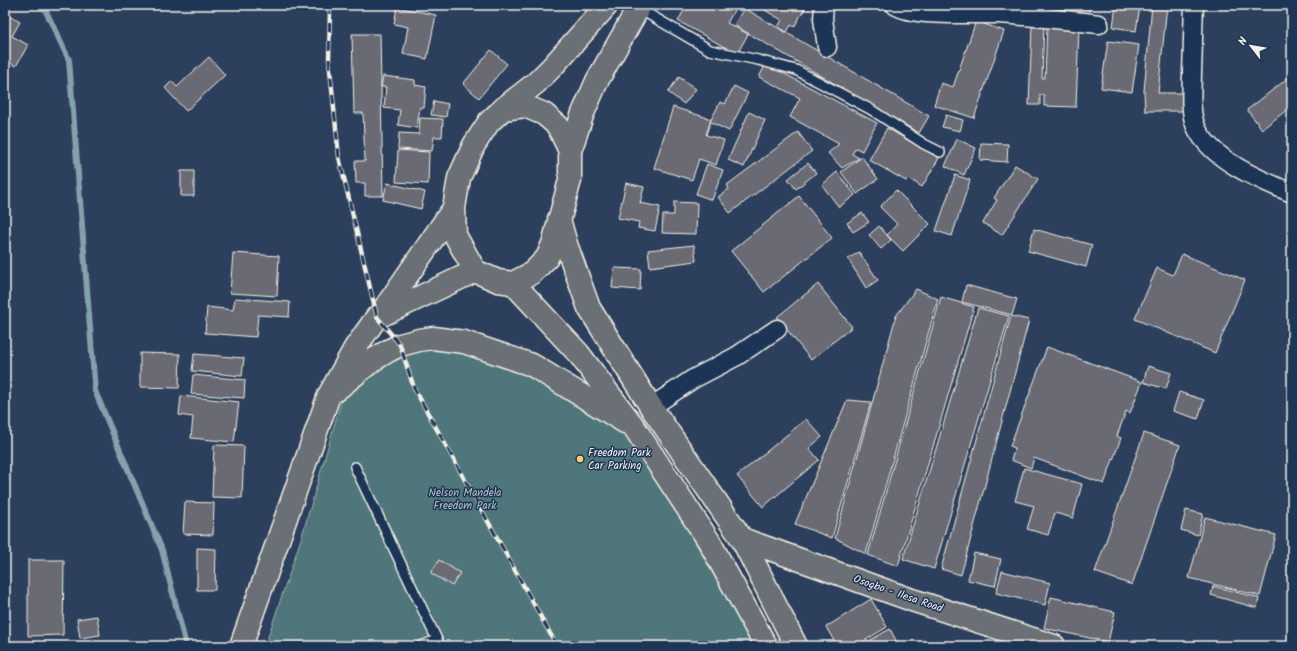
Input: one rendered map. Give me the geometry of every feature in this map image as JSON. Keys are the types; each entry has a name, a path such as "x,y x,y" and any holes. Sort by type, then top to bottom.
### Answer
{"main road":[{"path":"608,5 536,83 489,122 474,145 459,178 454,208 455,235 475,271 498,281 513,283 532,273 548,258 570,180 570,151 583,113 597,81 639,6"},
{"path":"503,109 525,106 544,114 558,126 570,151"},
{"path":"241,646 329,395 355,348 380,315 454,208"},
{"path":"559,219 566,244 589,308 651,407 742,539 796,646"},
{"path":"380,315 475,271"},
{"path":"513,283 579,354 634,427 709,541 766,646"},
{"path":"329,395 373,360 388,351 406,343 433,338 464,342 532,365 634,427"},
{"name":"Osogbo - Ilesa Road","path":"742,539 912,600 1054,646"}],"street":[{"path":"824,5 823,19 827,47"},
{"path":"895,5 901,9 925,13 999,14 1099,24"},
{"path":"1194,5 1192,104 1196,126 1206,143 1226,160 1252,176 1292,193"},
{"path":"651,407 693,379 737,356 777,329"}],"lane":[{"path":"639,6 710,50 796,70 870,109 924,144 940,152"},
{"path":"354,467 438,643 421,646"}],"green space":[{"name":"Nelson Mandela Freedom Park","path":"416,329 531,367 635,436 754,646 265,646 302,536 355,354"}],"building":[{"path":"687,5 728,5 735,9 727,23 748,34 737,54 678,21"},
{"path":"756,5 807,5 794,27 791,25 787,32 778,27 782,20"},
{"path":"1040,5 1053,5 1052,18 1040,18"},
{"path":"1057,5 1089,5 1089,18 1056,18"},
{"path":"1116,5 1140,5 1136,31 1113,27"},
{"path":"1152,5 1167,5 1158,93 1191,93 1190,111 1145,111 1144,91"},
{"path":"397,7 436,15 427,59 403,54 408,27 394,24"},
{"path":"744,8 929,116 919,133 734,25"},
{"path":"5,14 20,22 12,36 28,45 16,66 5,60"},
{"path":"976,21 1004,31 974,118 934,105 941,83 953,87"},
{"path":"1032,25 1044,25 1042,78 1045,78 1047,26 1079,27 1076,107 1044,106 1044,95 1040,95 1040,105 1029,105"},
{"path":"352,34 380,34 383,196 365,196 365,183 356,183 355,161 365,161 363,113 354,113"},
{"path":"1108,41 1139,45 1132,92 1101,88"},
{"path":"491,50 507,64 479,98 463,84"},
{"path":"209,57 225,75 186,111 165,88 172,81 177,87"},
{"path":"766,64 877,123 862,151 856,148 852,154 859,158 842,168 828,153 839,144 790,117 800,98 759,77"},
{"path":"1292,75 1292,106 1262,129 1247,110"},
{"path":"383,76 415,80 415,85 426,87 424,108 420,107 417,128 398,125 400,110 384,108 386,87 381,87"},
{"path":"679,77 696,89 684,104 668,92"},
{"path":"734,86 748,93 729,131 710,122 720,102 725,104"},
{"path":"434,101 448,104 446,117 431,115"},
{"path":"673,107 711,119 706,135 724,140 716,165 699,159 692,180 654,168"},
{"path":"749,112 765,120 744,167 728,160"},
{"path":"946,115 963,120 960,131 942,127"},
{"path":"420,118 443,119 442,137 434,137 432,151 398,149 399,133 419,134"},
{"path":"887,128 939,158 922,187 908,178 906,181 869,160"},
{"path":"798,132 812,151 730,213 718,197 729,189 727,185"},
{"path":"957,139 976,148 964,175 945,166"},
{"path":"981,143 1008,144 1007,162 980,160"},
{"path":"398,150 429,152 428,184 396,182"},
{"path":"862,157 878,179 857,194 841,172"},
{"path":"808,163 816,173 796,189 788,179"},
{"path":"707,164 723,170 712,200 696,194"},
{"path":"1015,165 1038,179 1002,235 983,223 997,200 994,198"},
{"path":"181,171 194,171 194,196 181,196"},
{"path":"837,172 855,195 839,207 822,185"},
{"path":"955,175 970,180 952,236 936,231"},
{"path":"387,183 425,192 421,209 383,200"},
{"path":"626,183 644,187 640,203 660,207 655,231 638,228 639,222 618,218"},
{"path":"896,190 930,224 903,251 887,235 897,224 880,207"},
{"path":"799,196 832,238 764,292 731,251"},
{"path":"674,202 697,203 696,234 662,233 663,215 674,215"},
{"path":"862,213 869,222 853,232 847,223"},
{"path":"879,226 891,240 881,249 869,235"},
{"path":"1034,229 1092,245 1086,267 1028,251"},
{"path":"694,245 696,261 650,267 648,250"},
{"path":"859,252 878,280 866,288 848,259"},
{"path":"233,253 279,256 277,296 230,293"},
{"path":"1182,254 1245,280 1215,353 1135,319 1157,268 1173,275"},
{"path":"614,268 641,269 640,290 612,288"},
{"path":"818,284 852,327 811,360 777,317"},
{"path":"966,285 1017,299 1012,315 962,302"},
{"path":"916,289 938,299 866,554 835,538 896,316"},
{"path":"941,297 974,307 898,566 868,555"},
{"path":"235,298 290,302 289,317 258,315 256,337 205,333 207,307 233,310"},
{"path":"978,308 1009,316 934,569 903,559"},
{"path":"1011,316 1029,320 961,575 941,569"},
{"path":"1047,347 1142,382 1130,413 1126,411 1117,436 1121,438 1104,484 1034,458 1031,468 1011,460 1015,448 1010,446"},
{"path":"140,353 180,354 179,388 140,387"},
{"path":"194,354 244,358 242,376 192,371"},
{"path":"1148,366 1171,373 1166,389 1143,382"},
{"path":"193,375 245,380 244,398 191,394"},
{"path":"1179,392 1204,400 1198,419 1173,411"},
{"path":"181,396 239,402 234,442 191,438 193,417 179,415"},
{"path":"847,400 871,402 832,538 795,524"},
{"path":"806,419 822,437 809,448 819,460 763,507 737,476"},
{"path":"1144,433 1180,445 1132,585 1095,572"},
{"path":"214,445 244,446 242,498 212,497"},
{"path":"1024,468 1082,484 1073,518 1055,513 1048,535 1027,529 1034,506 1015,501"},
{"path":"185,502 214,503 213,535 183,534"},
{"path":"1186,510 1203,514 1198,535 1181,530"},
{"path":"1205,517 1276,535 1260,596 1189,578"},
{"path":"197,548 216,549 215,590 197,590"},
{"path":"974,553 1001,559 995,586 968,580"},
{"path":"28,560 64,560 63,635 28,636"},
{"path":"439,560 460,573 452,586 431,573"},
{"path":"1002,571 1050,583 1045,605 996,593"},
{"path":"1213,586 1259,598 1257,608 1211,595"},
{"path":"1051,597 1115,612 1108,642 1044,628"},
{"path":"871,599 887,627 856,646 837,646 826,627"},
{"path":"97,616 100,635 80,638 77,619"},
{"path":"890,629 899,646 860,646"},
{"path":"110,643 110,646 89,646"}],"waterway":[{"path":"43,5 69,60 95,391 162,550 186,646"}],"railway":[{"path":"330,5 329,60 339,157 377,317 400,345 414,388 557,646"}],"place":[{"name":"Freedom Park Car Parking","path":"580,459"}]}
